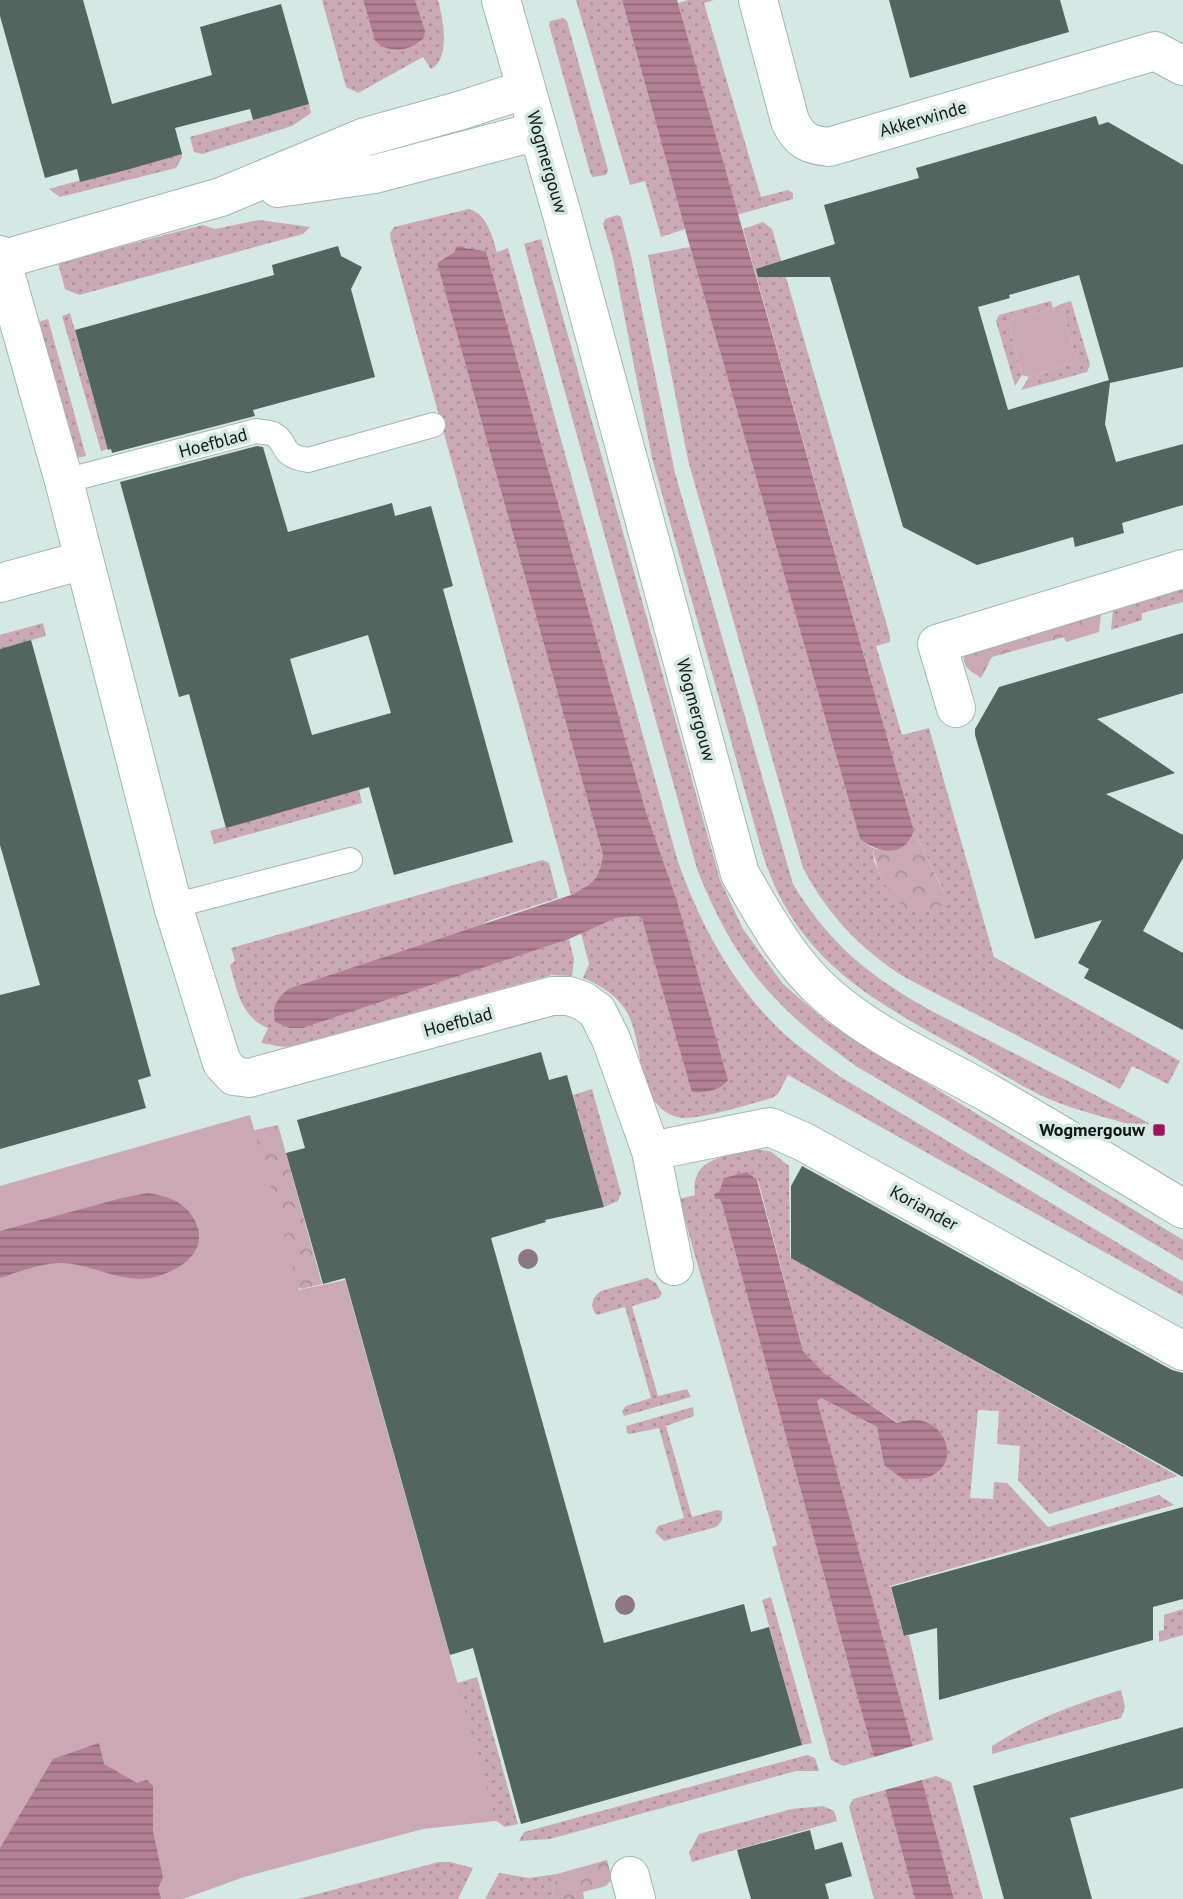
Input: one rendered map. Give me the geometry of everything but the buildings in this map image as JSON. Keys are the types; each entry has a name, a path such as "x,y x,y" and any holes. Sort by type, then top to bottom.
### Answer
{"street":[{"name":"Wogmergouw","path":"501,0 740,874 770,925 801,969 827,995 874,1031 992,1095 1183,1209"},
{"name":"Akkerwinde","path":"758,0 790,121 796,135 811,146 829,147 1155,51 1183,66"},
{"name":"Hoefblad","path":"221,197 365,136 462,110 526,89"},
{"name":"Hoefblad","path":"538,131 375,174 221,197 1,258 64,481 173,906 222,1063 234,1076 248,1078 552,996 569,996 583,1001 597,1011 611,1039 651,1151 674,1266"},
{"path":"0,583 84,560"},
{"path":"956,708 937,644 1183,569"},
{"name":"Koriander","path":"651,1151 770,1128 804,1142 1183,1351"}],"lane":[{"name":"Hoefblad","path":"64,481 256,431 271,433 279,439 286,452 308,460 433,425"},
{"path":"173,906 350,860"}],"green space":[{"path":"322,0 363,0 375,41 394,50 420,42 424,31 415,0 438,0 444,38 441,57 431,69 423,57 358,93 346,87"},
{"path":"576,0 622,0 685,229 661,237 645,181 630,185"},
{"path":"688,0 714,0 704,3 761,197 788,190 793,193 793,199 736,215 678,3"},
{"path":"563,18 567,21 608,170 606,175 592,177 590,172 549,25 550,21"},
{"path":"309,104 311,113 292,126 202,154 194,152 190,137"},
{"path":"182,152 176,168 60,197 49,189"},
{"path":"469,209 484,221 497,252 508,248 678,862 707,930 732,972 762,1012 780,1030 839,1076 1183,1282 1183,1296 788,1075 778,1094 772,1098 709,1115 677,1117 654,1100 643,1073 628,1014 609,992 583,978 589,964 581,933 616,918 639,916 663,987 676,898 646,812 486,251 464,248 437,263 603,855 594,880 571,895 391,241 390,233 394,227"},
{"path":"617,215 621,217 631,256 675,473 793,884 835,940 882,981 937,1014 1149,1123 1146,1129 1049,1099 895,1012 839,972 815,948 794,921 776,889 762,852 652,458 613,258 603,224 605,219"},
{"path":"259,220 310,227 303,234 79,295 65,289 58,263 203,225 215,229"},
{"path":"763,222 772,229 890,636 890,642 876,646 902,735 929,728 994,957 1180,1061 1168,1084 1132,1066 1120,1089 906,978 874,956 847,930 823,901 803,868 688,460 648,255 690,247 860,839 873,848 874,861 886,886 944,892 914,831 743,229"},
{"path":"541,239 720,880 743,929 783,984 827,1022 1183,1240 1183,1261 856,1066 801,1024 779,1003 742,958 726,932 697,869 524,244"},
{"path":"1051,301 1053,308 1012,319 1009,325 1022,375 1015,386 996,321 999,315"},
{"path":"1071,301 1090,365 1087,372 1021,390 1029,377 1077,362 1061,304"},
{"path":"1061,304 1077,362 1029,377 1022,375 1009,325 1012,319"},
{"path":"70,313 108,449 101,451 62,316"},
{"path":"48,319 86,456 76,458 30,324"},
{"path":"1183,589 1183,602 1142,613 1142,620 1111,630 1113,610"},
{"path":"1101,613 1099,632 1066,642 1064,637 992,657 981,678 964,663 964,654"},
{"path":"43,623 46,636 0,649 0,635"},
{"path":"359,790 362,803 214,844 210,831"},
{"path":"914,831 947,899 936,911 913,911 898,902 881,876 874,856 873,848 892,850 902,846"},
{"path":"543,860 549,863 558,898 488,921 303,1028 569,939 574,959 572,976 552,975 296,1045 284,1047 261,1043 268,1028 252,1017 242,1002 230,965 235,961 231,948"},
{"path":"592,1089 621,1193 618,1201 604,1207 573,1095"},
{"path":"250,1115 299,1290 345,1280 496,1821 423,1829 244,1877 183,1899 153,1899 0,1877 0,1186"},
{"path":"278,1125 322,1284 301,1289 289,1283 249,1141 255,1130"},
{"path":"751,1149 770,1151 789,1166 790,1257 1178,1476 1049,1514 1018,1480 1020,1446 997,1444 999,1411 978,1410 970,1498 993,1499 994,1482 1007,1483 1048,1527 1159,1495 1174,1505 890,1586 904,1636 909,1636 933,1740 913,1746 816,1401 821,1398 877,1427 884,1465 908,1419 898,1423 824,1373 803,1351 758,1180 714,1194 720,1198 722,1204 874,1757 843,1766 831,1760 772,1547 777,1545 679,1199 695,1195 695,1183 703,1167 720,1158"},
{"path":"647,1278 656,1283 662,1294 659,1298 632,1306 658,1396 687,1389 691,1397 624,1416 622,1411 626,1406 651,1398 625,1307 597,1315 593,1302 601,1291"},
{"path":"693,1407 694,1416 666,1426 692,1517 717,1510 722,1511 722,1518 716,1527 664,1541 655,1532 658,1526 684,1518 659,1428 630,1434 627,1433 626,1426"},
{"path":"771,1597 812,1743 802,1745 762,1600"},
{"path":"1183,1609 1183,1635 1159,1642 1159,1631 1164,1630 1164,1615"},
{"path":"477,1677 518,1824 505,1827 492,1818 454,1684"},
{"path":"1121,1690 1125,1707 1121,1718 992,1754 992,1746 1039,1720"},
{"path":"807,1755 815,1758 819,1771 796,1771 550,1839 519,1841 524,1832"},
{"path":"936,1776 951,1782 983,1899 954,1899 922,1780"},
{"path":"885,1790 915,1899 874,1899 849,1807 853,1799"},
{"path":"823,1806 834,1811 837,1821 692,1862 689,1853 699,1834 792,1809"},
{"path":"607,1860 612,1879 606,1886 583,1892 584,1899 551,1899 557,1874"},
{"path":"439,1862 473,1868 458,1899 298,1899"},
{"path":"499,1873 529,1878 557,1874 551,1899 485,1899"}],"shaded area":[{"path":"363,0 415,0 425,31 424,38 413,46 400,50 381,45 375,41"},
{"path":"622,0 677,0 914,831 904,846 897,850 875,848 860,839"},
{"path":"456,247 486,251 646,812 676,898 728,1080 721,1087 712,1090 692,1092 642,919 638,916 616,918 569,939 303,1028 290,1028 275,1022 276,1003 288,989 571,895 594,880 601,864 603,855 437,263 455,252"},
{"path":"747,1172 757,1180 803,1351 824,1373 897,1423 912,1420 925,1422 936,1428 947,1448 946,1459 941,1468 931,1476 903,1479 884,1465 877,1427 821,1398 817,1401 913,1746 874,1757 722,1204 720,1199 715,1199 714,1194 719,1192 724,1178"},
{"path":"148,1193 181,1204 196,1222 199,1237 197,1248 185,1263 158,1276 144,1279 63,1263 47,1264 0,1278 0,1231"},
{"path":"99,1743 104,1764 137,1783 147,1780 153,1786 153,1831 163,1878 158,1888 161,1899 0,1899 0,1848 53,1759"},
{"path":"922,1780 954,1899 915,1899 885,1790"}],"place":[{"name":"Wogmergouw","path":"1159,1130"}]}
